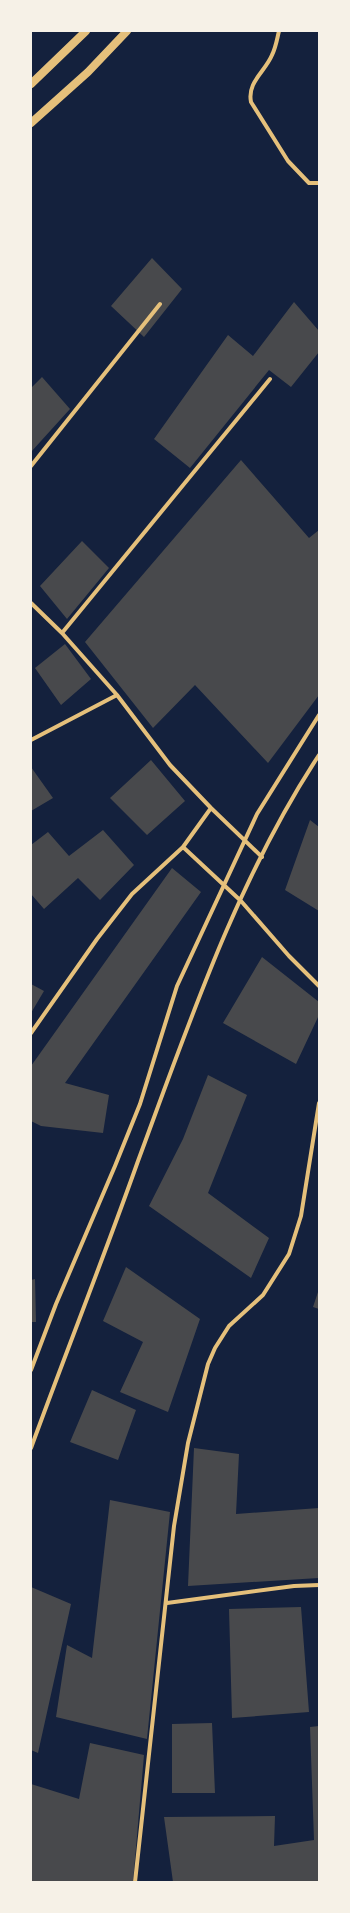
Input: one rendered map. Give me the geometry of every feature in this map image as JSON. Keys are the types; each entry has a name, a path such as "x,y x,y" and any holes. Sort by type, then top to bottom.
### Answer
{"main road":[{"path":"31,84 86,31"},
{"path":"31,123 88,72 127,31"}],"street":[{"path":"279,31 272,56 260,76 252,84 250,94 251,102 288,162 309,183 319,183"},
{"path":"31,466 160,304"},
{"path":"62,633 270,379"},
{"path":"31,603 62,633 117,695 170,765 211,808 262,857"},
{"path":"31,740 117,695"},
{"path":"31,1370 56,1304 140,1104 177,986 223,884 257,814 318,720 319,714"},
{"path":"31,1448 137,1164 182,1038 241,901 262,857 297,789 319,755"},
{"path":"31,1033 97,939 132,894 183,847 211,808"},
{"path":"183,847 241,901 289,956 319,986"},
{"path":"136,1882 174,1526 188,1443 208,1364 214,1348 229,1326 263,1294 289,1254 301,1216 319,1104"},
{"path":"167,1602 294,1586 319,1585"}],"building":[{"path":"152,258 182,289 144,337 111,306"},
{"path":"294,302 319,331 319,352 291,387 269,370 190,468 154,439 228,335 253,356"},
{"path":"42,377 70,409 31,452 31,388"},
{"path":"241,460 309,538 319,530 319,695 268,763 195,685 153,728 85,642"},
{"path":"82,541 109,568 67,619 40,586"},
{"path":"65,644 91,679 61,705 35,668"},
{"path":"151,760 185,801 147,835 110,798"},
{"path":"31,767 53,798 31,811"},
{"path":"310,820 319,827 319,911 285,890"},
{"path":"103,830 134,865 100,900 78,878 44,909 31,894 31,845 48,832 69,856"},
{"path":"172,868 201,892 65,1083 109,1095 103,1133 41,1126 31,1121 31,1066"},
{"path":"262,957 319,1002 319,1015 296,1064 223,1023"},
{"path":"31,984 44,991 31,1013"},
{"path":"208,1075 247,1095 208,1193 269,1238 251,1278 149,1206 183,1139"},
{"path":"126,1267 200,1319 168,1412 120,1392 143,1342 103,1321"},
{"path":"35,1279 36,1322 31,1322 31,1280"},
{"path":"319,1289 319,1309 313,1307"},
{"path":"92,1390 136,1410 118,1460 70,1442"},
{"path":"194,1448 239,1454 236,1514 319,1508 319,1578 188,1586"},
{"path":"110,1500 170,1512 147,1739 56,1717 67,1645 92,1658"},
{"path":"31,1587 71,1604 38,1753 31,1750"},
{"path":"301,1607 309,1712 232,1718 229,1609"},
{"path":"212,1723 215,1793 172,1793 172,1724"},
{"path":"319,1726 319,1882 173,1882 164,1817 275,1816 274,1846 314,1840 310,1727"},
{"path":"90,1743 144,1755 133,1882 31,1882 31,1784 79,1799"}]}
